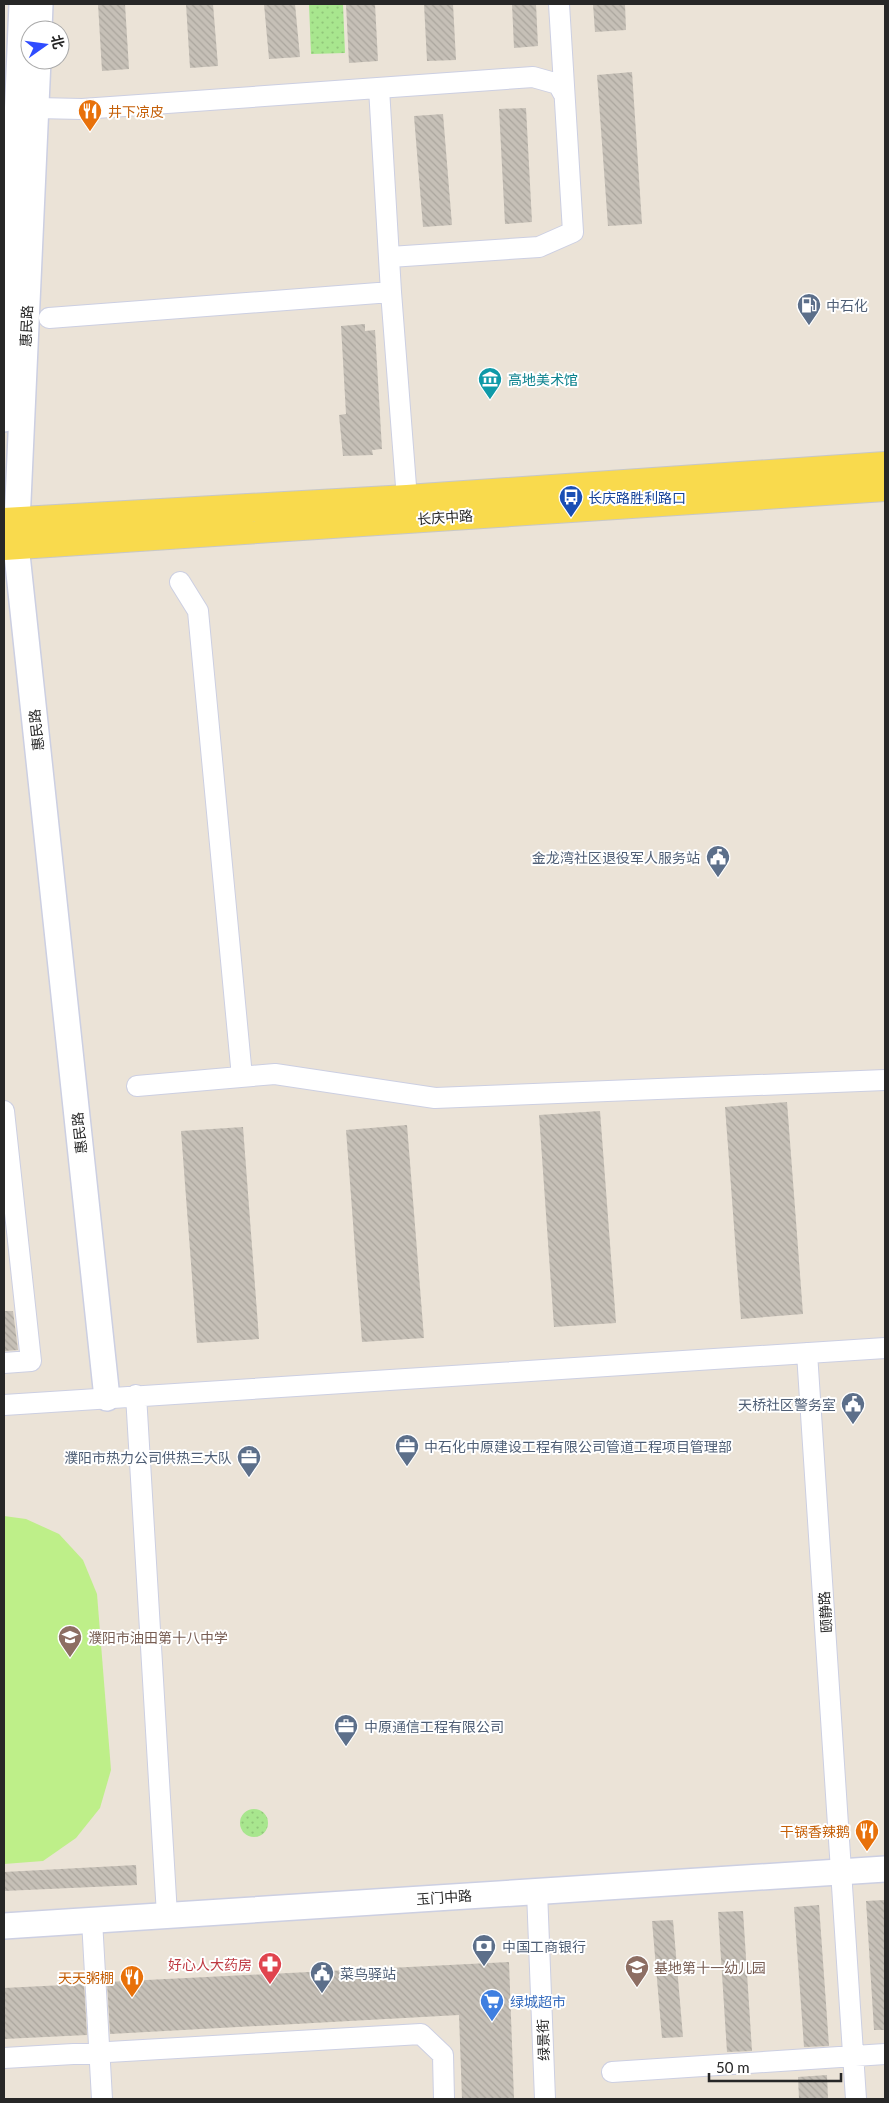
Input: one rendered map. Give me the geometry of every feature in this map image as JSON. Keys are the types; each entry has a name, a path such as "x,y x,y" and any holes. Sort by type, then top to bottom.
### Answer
{"main road":[{"name":"长庆中路","path":"11,533 407,498 885,466"},
{"name":"长庆中路","path":"11,533 885,487"}],"street":[{"name":"惠民路","path":"4,419 22,4"},
{"path":"39,20 40,4"},
{"path":"390,257 539,248 573,232 559,4"},
{"name":"惠民路","path":"38,70 11,533 107,1398"},
{"path":"36,108 82,110 533,77 558,84 564,93"},
{"path":"379,88 391,292 407,498"},
{"path":"49,318 391,292"},
{"path":"180,582 198,610 242,1077"},
{"path":"138,1086 275,1074 435,1098 885,1080"},
{"path":"4,1111 30,1361 4,1363"},
{"path":"4,1405 885,1348"},
{"name":"颐静路","path":"807,1353 856,2099"},
{"path":"136,1396 167,1915"},
{"name":"玉门中路","path":"4,1926 885,1869"},
{"name":"绿景街","path":"537,1891 545,2099"},
{"path":"92,1920 102,2099"},
{"path":"4,2058 421,2034 443,2055 444,2099"},
{"path":"612,2072 885,2054"}],"green space":[{"path":"309,4 343,4 345,53 311,54"},
{"path":"4,1516 26,1519 59,1534 83,1560 97,1594 111,1770 100,1808 76,1838 43,1861 4,1864"},
{"path":"254,1809 264,1813 268,1823 264,1833 254,1837 244,1833 240,1823 244,1813"}],"building":[{"path":"98,4 125,4 129,69 102,71"},
{"path":"186,4 213,4 218,66 190,68"},
{"path":"264,4 295,4 300,57 269,59"},
{"path":"346,4 375,4 378,61 349,63"},
{"path":"424,4 453,4 456,60 427,61"},
{"path":"512,4 536,4 538,46 514,48"},
{"path":"593,4 625,4 626,30 595,32"},
{"path":"632,72 642,224 608,226 597,75"},
{"path":"526,108 532,222 505,224 499,109"},
{"path":"443,114 452,225 423,227 414,116"},
{"path":"365,324 365,331 375,330 382,449 372,450 373,455 343,456 339,415 346,414 341,326"},
{"path":"787,1102 803,1314 741,1319 725,1107"},
{"path":"600,1111 616,1323 554,1327 539,1115"},
{"path":"407,1125 424,1338 362,1342 346,1130"},
{"path":"243,1127 259,1339 197,1343 181,1131"},
{"path":"4,1311 13,1311 18,1350 4,1351"},
{"path":"136,1865 137,1885 4,1891 4,1872"},
{"path":"885,1900 885,2030 874,2030 866,1901"},
{"path":"819,1905 829,2046 804,2047 794,1907"},
{"path":"743,1911 752,2051 727,2052 718,1912"},
{"path":"673,1920 683,2037 662,2038 652,1921"},
{"path":"509,1962 514,2099 462,2099 459,2015 110,2034 107,1982"},
{"path":"84,1984 87,2035 4,2039 4,1988"},
{"path":"827,2075 828,2099 799,2099 798,2077"}],"place":[{"name":"井下凉皮","path":"90,132"},
{"name":"中石化","path":"809,326"},
{"name":"高地美术馆","path":"490,400"},
{"name":"长庆路胜利路口","path":"571,518"},
{"name":"金龙湾社区退役军人服务站","path":"718,878"},
{"name":"天桥社区警务室","path":"853,1425"},
{"name":"中石化中原建设工程有限公司管道工程项目管理部","path":"407,1467"},
{"name":"濮阳市热力公司供热三大队","path":"249,1478"},
{"name":"濮阳市油田第十八中学","path":"70,1658"},
{"name":"中原通信工程有限公司","path":"346,1747"},
{"name":"干锅香辣鹅","path":"867,1852"},
{"name":"中国工商银行","path":"484,1967"},
{"name":"好心人大药房","path":"270,1985"},
{"name":"基地第十一幼儿园","path":"637,1988"},
{"name":"菜鸟驿站","path":"322,1994"},
{"name":"天天粥棚","path":"132,1998"},
{"name":"绿城超市","path":"492,2022"}]}
